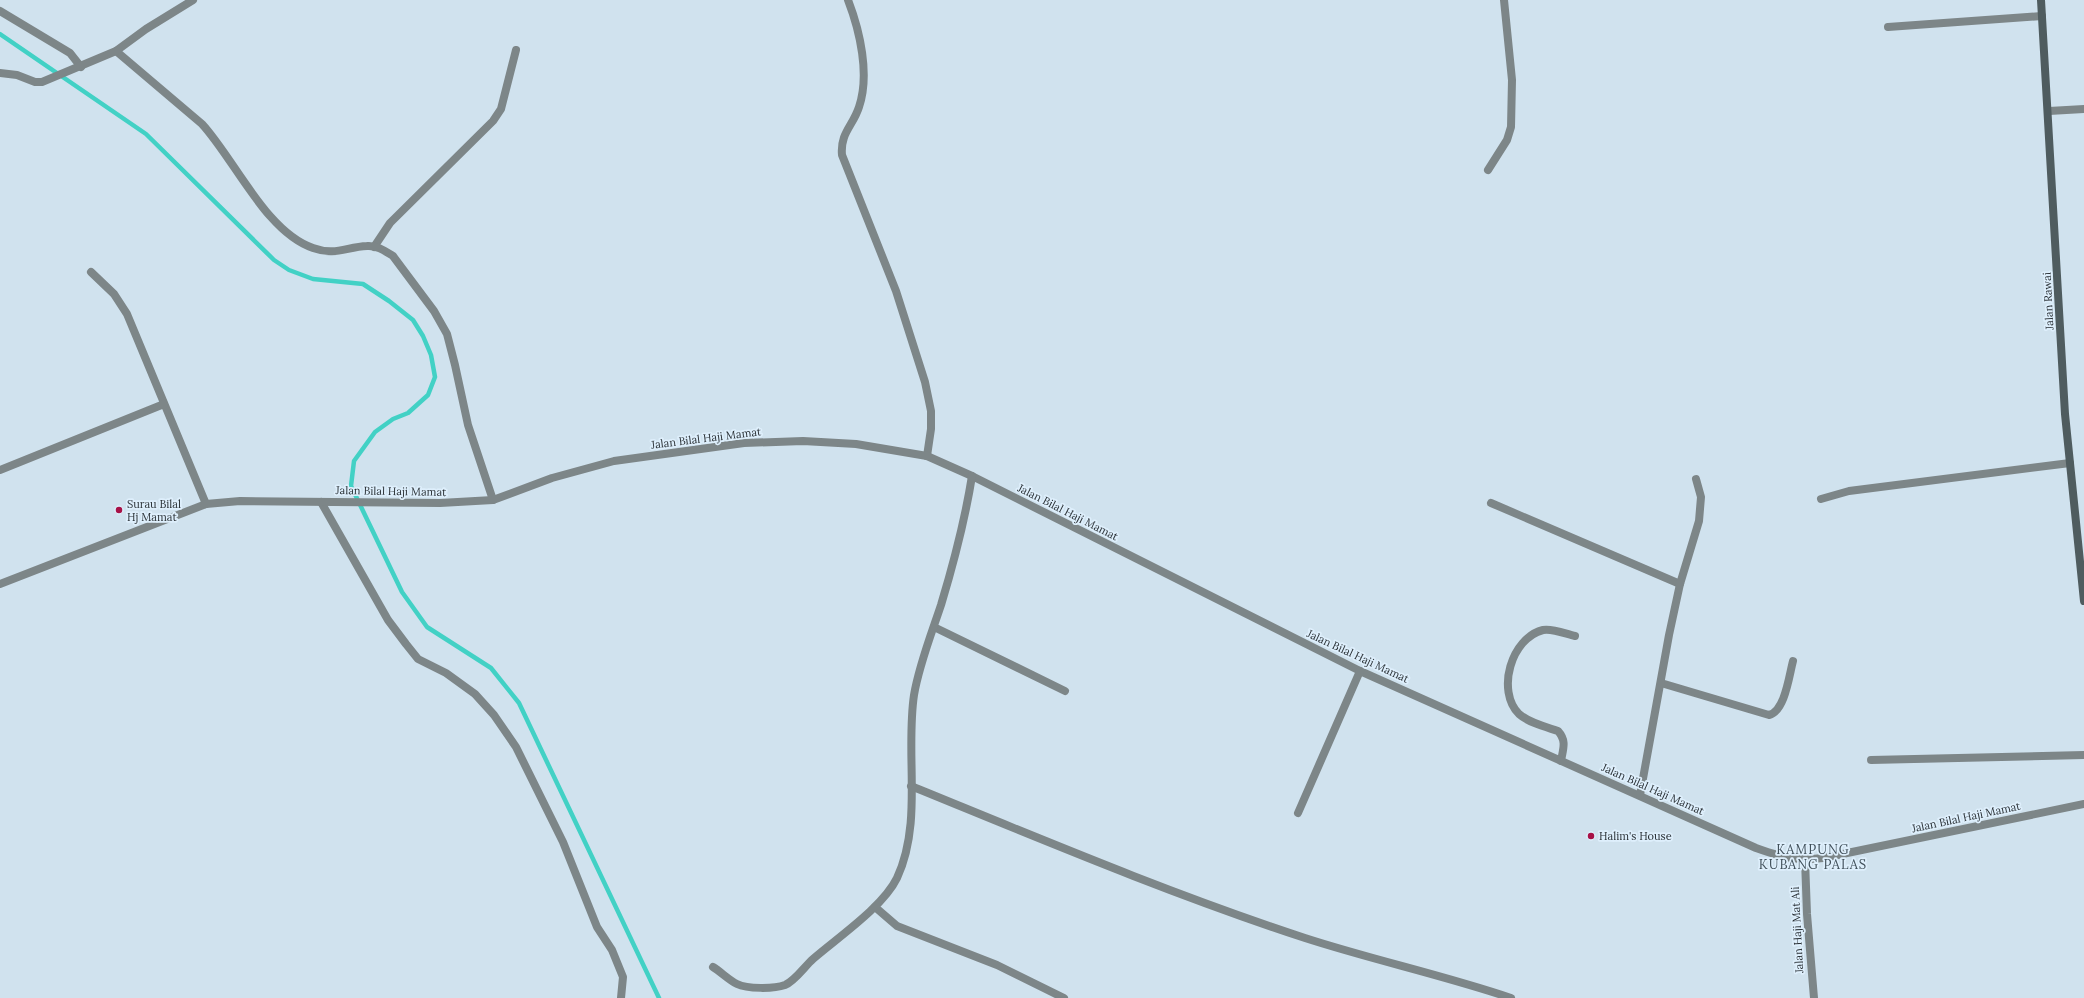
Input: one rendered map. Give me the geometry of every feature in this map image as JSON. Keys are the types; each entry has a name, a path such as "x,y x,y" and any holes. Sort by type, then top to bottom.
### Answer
{"main road":[{"name":"Jalan Rawai","path":"2041,0 2049,111 2065,414 2084,601"}],"street":[{"path":"0,73 17,75 34,82 42,82 81,67 116,51 146,29 193,0"},
{"path":"848,0 860,38 863,92 859,108 843,137 842,155 896,291 926,382 931,411 932,429 927,456"},
{"path":"1488,170 1507,140 1511,127 1512,80 1504,0"},
{"path":"0,11 70,53 81,67"},
{"path":"1888,27 2042,16"},
{"path":"374,247 390,224 493,121 501,109 516,50"},
{"path":"116,51 202,124 214,136 257,200 287,232 311,247 322,251 332,253 368,246 374,247 393,256 434,311 447,334 468,426 493,500"},
{"path":"2049,111 2084,109"},
{"path":"91,272 114,294 127,314 206,504"},
{"path":"0,470 164,404"},
{"name":"Jalan Bilal Haji Mamat","path":"0,584 206,504 240,501 341,501 440,504 493,500 552,478 614,460 744,443 803,441 856,444 927,456 972,476 1360,671 1756,848 1784,858 1805,860 2084,804"},
{"path":"1821,499 1849,491 2070,463"},
{"path":"713,966 737,984 767,989 786,985 813,959 875,906 896,880 908,850 911,786 911,724 914,694 954,561 965,517 972,476"},
{"path":"1640,795 1680,584 1699,521 1701,497 1696,479"},
{"path":"321,502 388,620 406,644 418,659 446,673 475,694 494,715 516,747 562,842 597,927 612,950 623,977 621,998"},
{"path":"1492,503 1680,584"},
{"path":"934,627 1065,691"},
{"path":"1561,761 1564,742 1562,736 1558,731 1519,714 1513,706 1508,684 1512,662 1516,651 1532,635 1543,630 1575,636"},
{"path":"1661,683 1769,715 1774,714 1781,705 1793,661"},
{"path":"1298,813 1360,671"},
{"path":"1871,760 2084,755"},
{"path":"911,786 1153,884 1306,938 1455,979 1511,998"},
{"name":"Jalan Haji Mat Ali","path":"1805,860 1806,914 1814,998"},
{"path":"875,906 897,926 997,965 1064,998"}],"waterway":[{"path":"0,34 146,134 274,260 289,270 313,279 363,284 389,301 413,320 423,336 431,355 435,377 428,395 408,413 393,419 375,432 354,461 351,486 402,592 427,627 491,668 519,703 659,998"}],"place":[{"name":"Surau Bilal Hj Mamat","path":"119,510"},
{"name":"Halim's House","path":"1591,836"}],"district":[{"name":"KAMPUNG KUBANG PALAS","path":"1813,856"}]}
